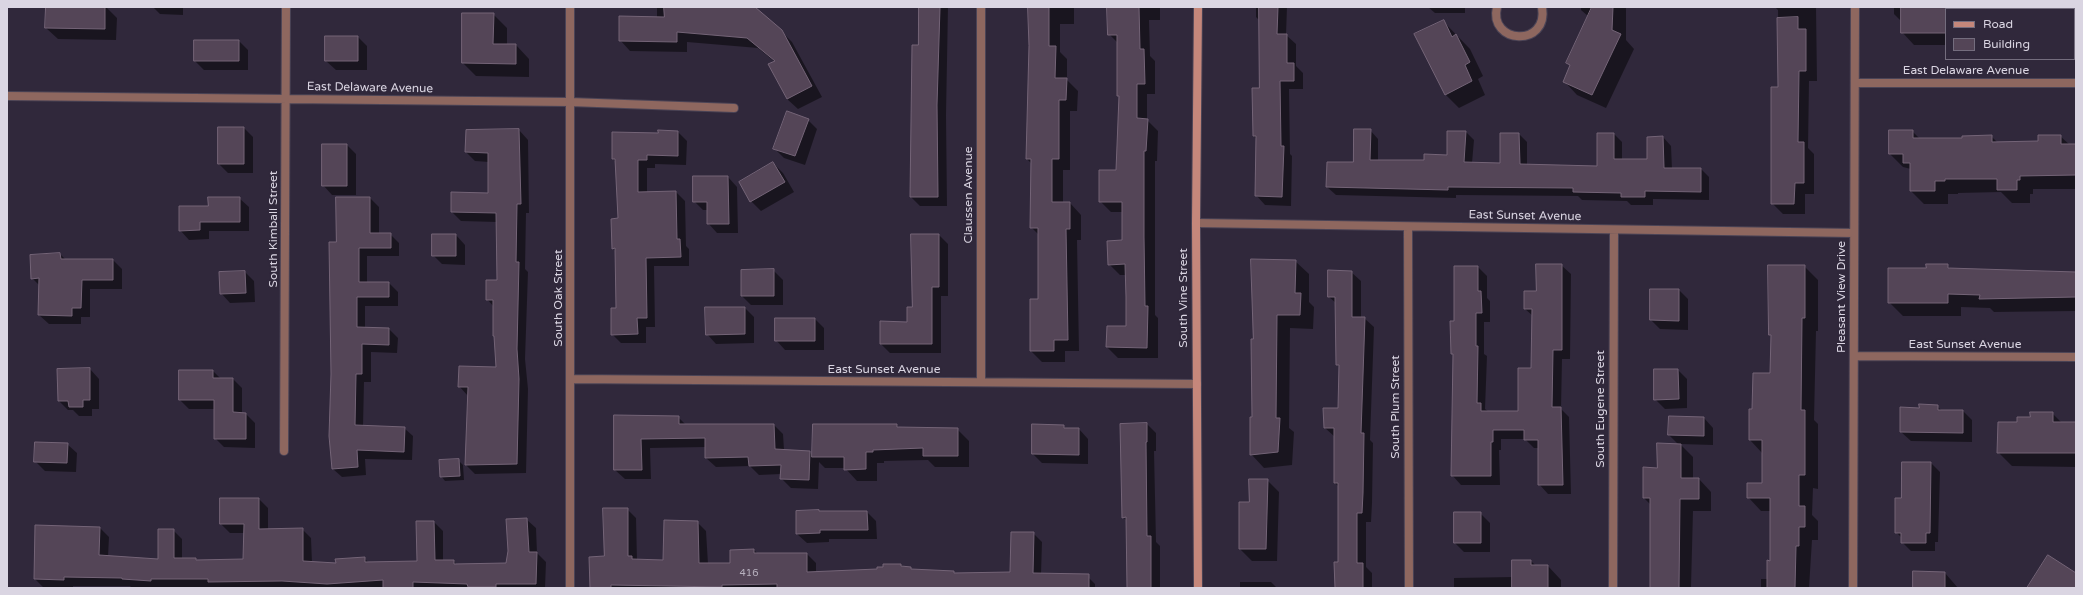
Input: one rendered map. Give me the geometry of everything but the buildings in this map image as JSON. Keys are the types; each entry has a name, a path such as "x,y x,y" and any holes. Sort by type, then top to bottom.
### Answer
{"street":[{"name":"South Kimball Street","path":"284,451 286,7"},
{"name":"South Oak Street","path":"570,7 570,588"},
{"name":"Claussen Avenue","path":"981,7 981,382"},
{"name":"South Vine Street","path":"1198,7 1196,223 1198,588"},
{"path":"1497,7 1496,16 1498,23 1508,34 1516,36 1524,36 1537,29 1541,22 1542,7"},
{"name":"Pleasant View Drive","path":"1853,588 1855,7"},
{"name":"East Delaware Avenue","path":"1855,82 2076,84"},
{"name":"East Delaware Avenue","path":"7,96 570,102 734,108"},
{"name":"East Sunset Avenue","path":"1196,223 1854,233"},
{"name":"South Plum Street","path":"1408,226 1409,588"},
{"name":"South Eugene Street","path":"1613,588 1614,230"},
{"name":"East Sunset Avenue","path":"1854,356 2076,357"},
{"name":"East Sunset Avenue","path":"571,379 1197,384"}]}
